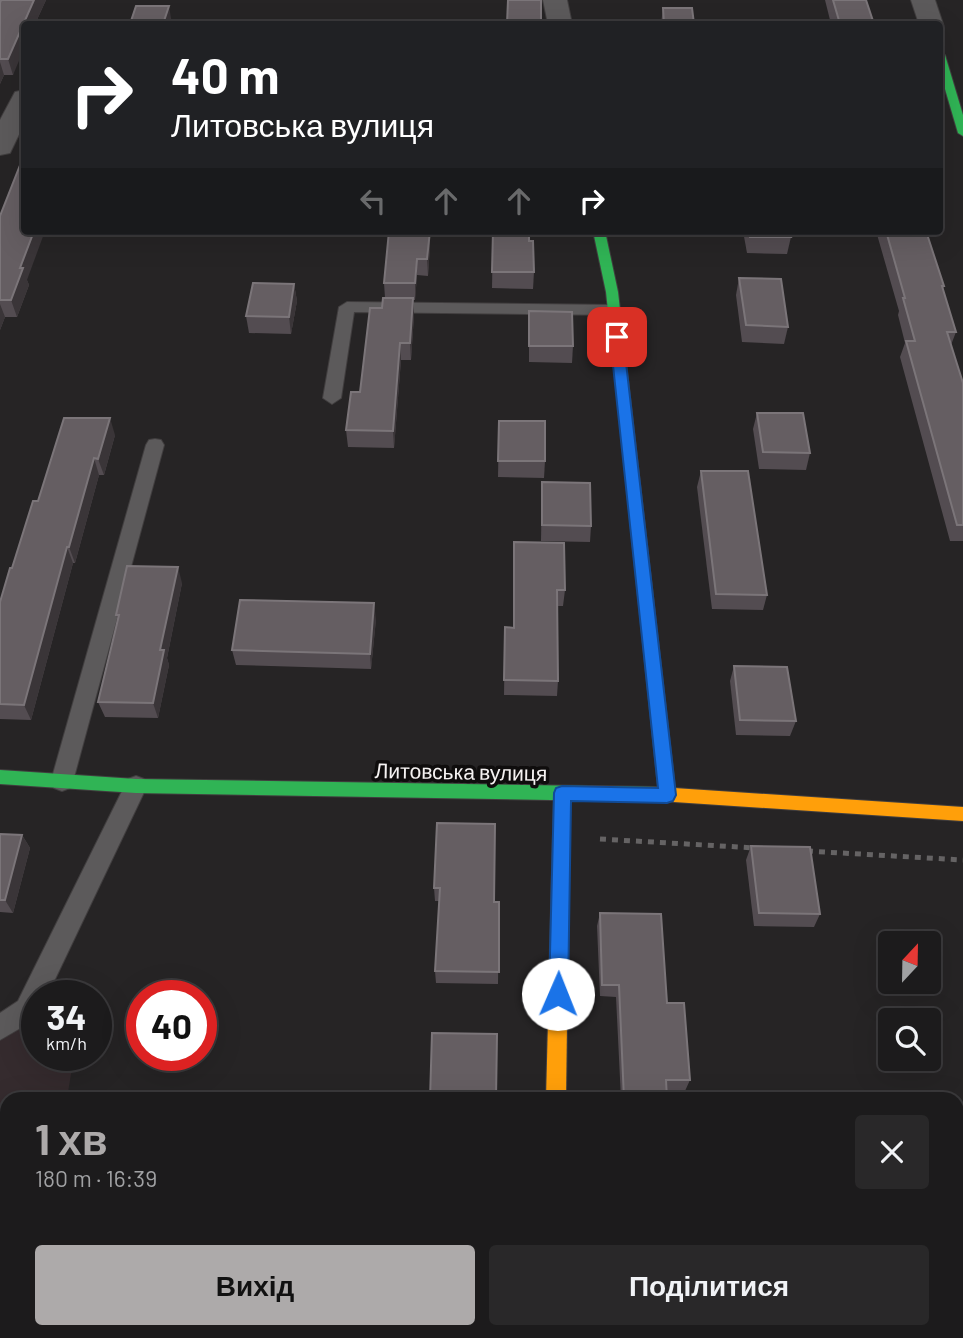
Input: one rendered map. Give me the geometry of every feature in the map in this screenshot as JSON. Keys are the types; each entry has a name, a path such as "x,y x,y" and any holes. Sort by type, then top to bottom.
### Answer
{"street":[{"path":"555,0 558,21"},
{"path":"923,0 929,21"},
{"path":"943,65 963,133"},
{"path":"0,147 21,105"},
{"path":"600,235 614,310 667,795"},
{"name":"Литовська вулиця","path":"0,777 136,786 667,795 963,814"},
{"path":"556,1092 562,793"}],"lane":[{"path":"332,398 347,307 614,310"},
{"path":"62,781 155,446"},
{"path":"0,1028 27,1010 136,786"}],"path":[{"path":"562,837 769,849"},
{"path":"797,850 963,860"}],"shaded area":[{"path":"21,1011 21,1071 71,1071 68,1092 0,1092 0,1016"}],"building":[{"path":"1,0 34,0 25,21 21,21 21,30 8,59 0,59"},
{"path":"508,0 541,0 541,21 507,21"},
{"path":"833,0 866,0 873,21 839,21"},
{"path":"136,6 169,6 164,21 131,21"},
{"path":"663,8 692,8 694,21 664,21"},
{"path":"21,163 21,235 32,235 11,300 0,300 0,216"},
{"path":"389,235 430,235 427,259 417,259 415,283 384,283"},
{"path":"493,235 529,235 529,241 533,241 534,272 492,272"},
{"path":"750,235 791,237 750,237"},
{"path":"887,235 927,235 956,332 947,332 963,383 963,525 957,525 906,341 915,341"},
{"path":"739,278 781,279 788,327 746,325"},
{"path":"253,283 294,284 289,317 246,316"},
{"path":"383,298 413,298 410,343 400,343 393,431 346,430 351,392 360,392 370,308 382,308"},
{"path":"529,311 572,312 573,346 529,346"},
{"path":"757,413 803,413 810,453 763,452"},
{"path":"64,418 110,418 98,459 94,458 67,547 24,705 0,704 0,602 33,501 38,501"},
{"path":"499,421 545,421 545,461 498,461"},
{"path":"701,471 748,471 767,595 716,594"},
{"path":"542,482 590,483 591,526 542,525"},
{"path":"514,542 564,543 565,590 557,590 558,681 504,680 505,627 514,628"},
{"path":"127,566 178,567 160,650 164,650 153,703 98,702 119,615 116,615"},
{"path":"240,600 374,603 370,654 232,650"},
{"path":"734,666 787,667 796,721 740,720"},
{"path":"437,823 495,824 494,902 499,902 499,972 435,971 440,888 434,888"},
{"path":"0,834 22,835 5,900 0,900"},
{"path":"751,846 810,847 820,914 759,913"},
{"path":"600,913 661,914 667,1003 684,1003 690,1080 666,1080 667,1092 624,1092 619,985 602,985"},
{"path":"432,1033 497,1034 496,1092 430,1092"}],"traffic: fast":[{"path":"943,65 963,133"},
{"path":"600,235 612,292 667,795"},
{"path":"0,777 136,786 674,795"}],"traffic: slow":[{"path":"556,1092 562,793"},
{"path":"674,795 963,814"}],"route":[{"path":"558,994 562,793 667,795 617,337"}]}
